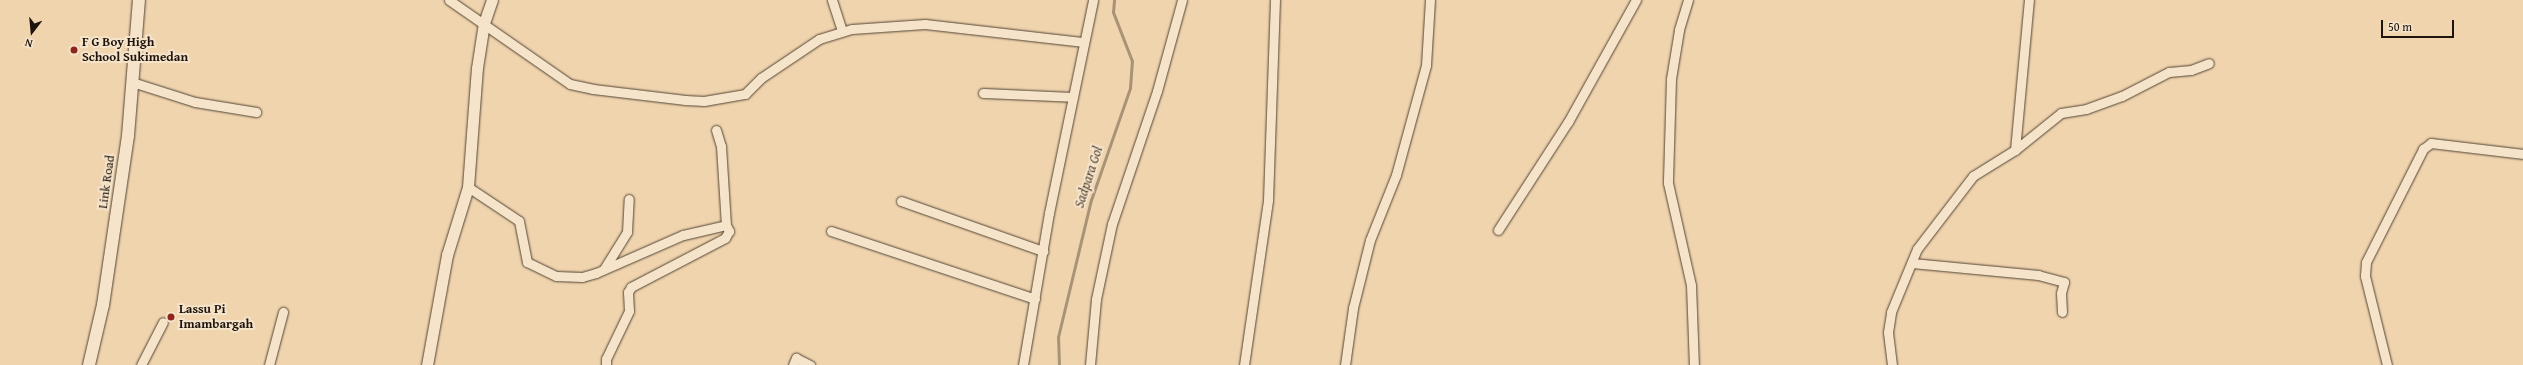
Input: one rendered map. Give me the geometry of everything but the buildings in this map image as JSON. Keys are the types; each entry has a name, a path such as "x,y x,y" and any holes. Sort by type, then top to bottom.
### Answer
{"main road":[{"name":"Link Road","path":"89,365 110,263 128,136 139,0"}],"street":[{"path":"449,0 570,84 593,89 704,101 745,94 761,78 819,39 842,31 925,24 1084,42"},
{"path":"427,365 443,291 447,255 468,187 477,68 484,23 492,0"},
{"path":"832,0 842,31"},
{"path":"1022,365 1093,0"},
{"path":"1090,365 1096,299 1112,224 1157,91 1182,0"},
{"path":"1244,365 1268,200 1275,0"},
{"path":"1344,365 1353,308 1370,240 1396,176 1426,65 1430,0"},
{"path":"1498,230 1568,122 1636,0"},
{"path":"1688,0 1679,30 1671,79 1668,183 1691,285 1694,365"},
{"path":"2015,150 2029,0"},
{"path":"1892,365 1888,332 1891,312 1917,249 1973,176 2015,150 2061,113 2086,109 2122,96 2169,72 2191,70 2209,63"},
{"path":"132,82 195,102 256,112"},
{"path":"983,93 1073,97"},
{"path":"606,365 606,359 629,311 628,292 631,287 725,238 729,231 726,225 721,146 716,130"},
{"path":"2388,365 2365,276 2366,262 2423,149 2431,143 2523,154"},
{"path":"468,187 519,220 524,236 525,255 531,266 556,276 582,277 683,235 726,225"},
{"path":"604,269 627,232 629,199"},
{"path":"901,201 1043,251"},
{"path":"831,231 1035,299"},
{"path":"1912,262 2038,275 2064,282 2061,293 2062,312"},
{"path":"269,365 283,312"},
{"path":"141,365 163,322"},
{"path":"793,365 796,358 810,365"}],"waterway":[{"name":"Sadpara Gol","path":"1059,365 1058,337 1091,200 1130,88 1132,61 1113,12 1114,0"}],"place":[{"name":"F G Boy High School Sukimedan","path":"74,50"},
{"name":"Lassu Pi Imambargah","path":"171,317"}]}
